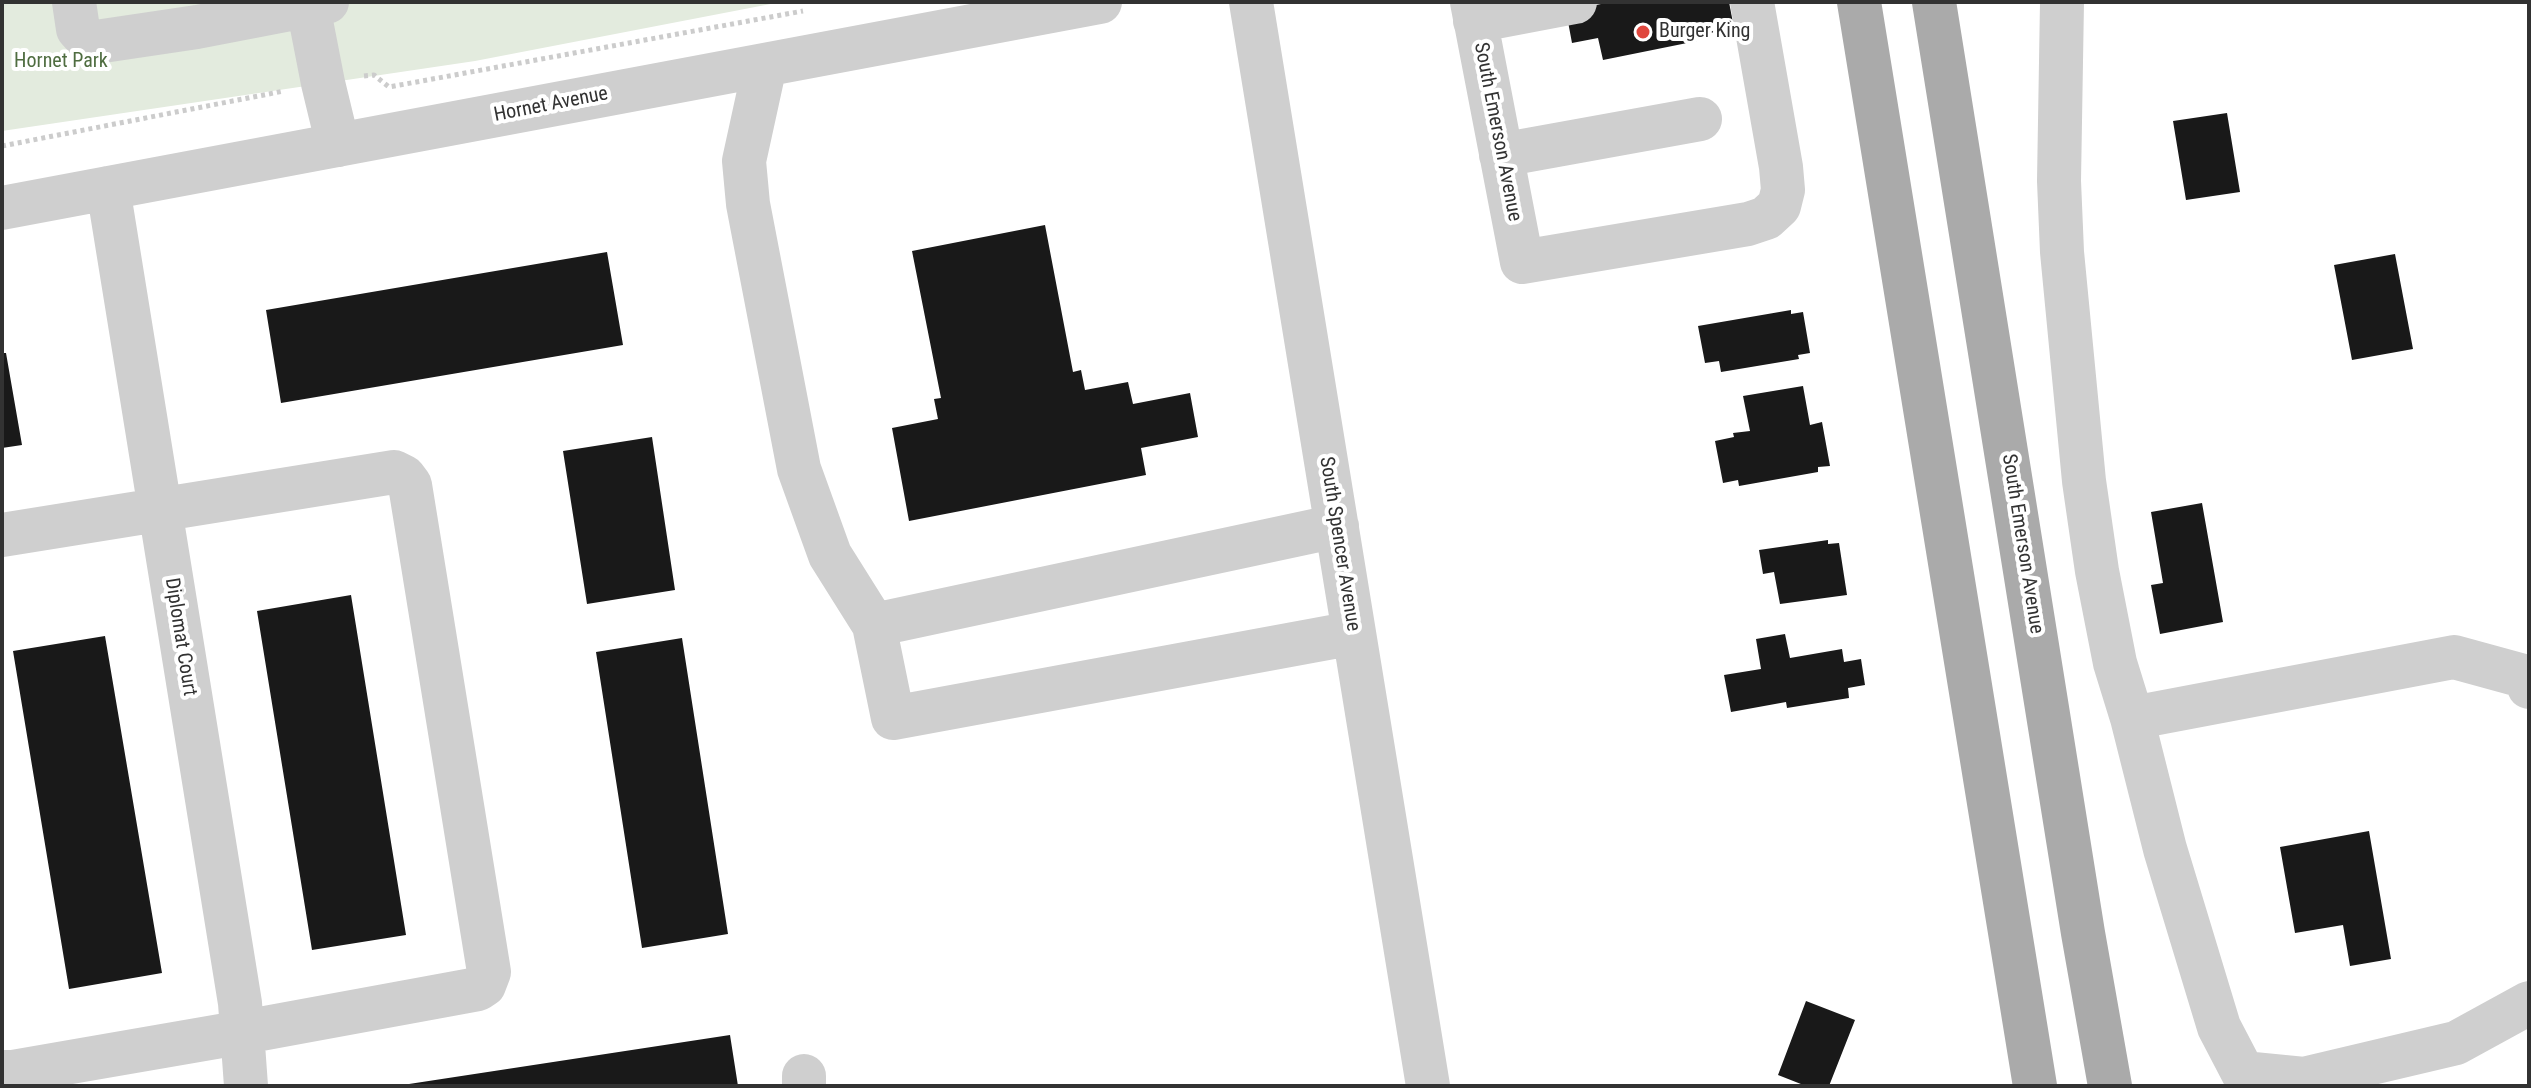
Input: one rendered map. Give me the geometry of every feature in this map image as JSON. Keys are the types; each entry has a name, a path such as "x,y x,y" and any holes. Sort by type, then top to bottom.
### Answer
{"main road":[{"path":"1859,2 2035,1086"},
{"name":"South Emerson Avenue","path":"1934,2 2110,1086"}],"street":[{"path":"74,2 78,29 87,39 96,42 317,4 323,83 338,145"},
{"name":"Hornet Avenue","path":"2,208 1100,2"},
{"name":"South Spencer Avenue","path":"1251,2 1428,1086"},
{"path":"1474,12 1575,2"},
{"name":"South Emerson Avenue","path":"1474,12 1522,262 1748,224 1766,218 1779,206 1783,190 1781,167 1752,2"},
{"path":"2062,2 2059,181 2062,252 2084,481 2097,571 2115,663 2165,849 2219,1027 2243,1073 2304,1079 2456,1043 2529,1003"},
{"path":"765,65 744,161 748,204 799,469 830,555 874,625 893,718 1354,633"},
{"path":"1501,155 1700,119"},
{"name":"Diplomat Court","path":"108,188 244,1032 246,1086"},
{"path":"2,535 394,472 404,477 410,485 489,972 484,985 478,989 2,1072"},
{"path":"874,625 1337,526"},
{"path":"2132,718 2454,657 2527,677 2529,687"}],"path":[{"path":"2,146 323,83 374,75 389,87 808,11"}],"green space":[{"name":"Hornet Park","path":"2,2 781,2 475,61 2,131"}],"building":[{"name":"Burger King","path":"1611,2 1729,2 1734,28 1696,36 1697,41 1603,60 1598,38 1572,43 1566,11"},
{"path":"2227,113 2240,192 2186,200 2173,121"},
{"path":"1045,225 1073,372 1081,370 1085,390 1128,382 1133,404 1190,393 1198,437 1141,448 1146,475 909,521 892,428 938,419 934,399 941,398 912,251"},
{"path":"607,252 623,345 281,403 266,310"},
{"path":"2395,254 2413,349 2352,360 2334,265"},
{"path":"1791,310 1791,314 1803,312 1810,353 1798,355 1799,359 1721,372 1719,361 1705,363 1698,326"},
{"path":"2,353 6,353 22,445 2,448"},
{"path":"1803,386 1810,425 1822,422 1830,466 1818,467 1818,472 1739,486 1738,480 1723,483 1715,441 1734,437 1733,433 1750,431 1743,396"},
{"path":"652,437 675,590 587,604 563,451"},
{"path":"2202,503 2223,622 2160,634 2151,585 2163,583 2151,512"},
{"path":"1828,540 1828,544 1839,543 1847,595 1780,604 1774,572 1763,574 1759,550"},
{"path":"351,595 406,935 312,950 257,611"},
{"path":"1785,634 1790,658 1842,649 1844,662 1861,659 1865,685 1848,688 1849,698 1787,708 1786,702 1731,712 1724,675 1761,669 1756,639"},
{"path":"105,636 162,973 69,989 13,651"},
{"path":"682,638 728,934 642,948 596,652"},
{"path":"2369,831 2391,959 2350,966 2343,925 2295,933 2280,847"},
{"path":"1806,1001 1855,1020 1829,1086 1806,1086 1778,1075"},
{"path":"730,1035 738,1086 409,1086 409,1084"}],"place":[{"name":"Burger King","path":"1643,32"}]}
